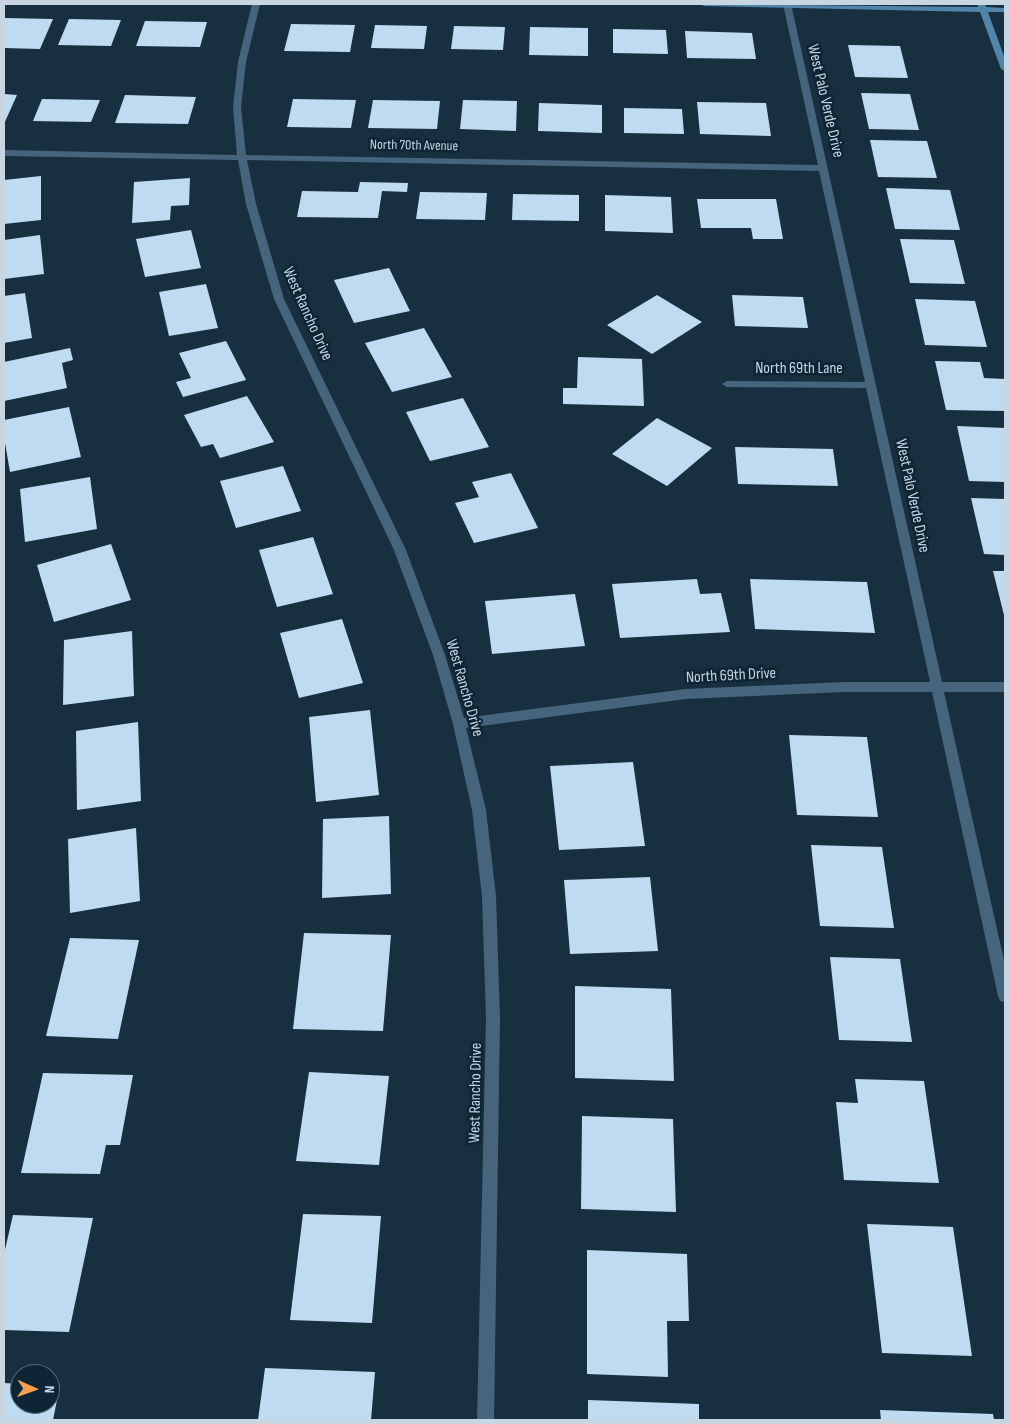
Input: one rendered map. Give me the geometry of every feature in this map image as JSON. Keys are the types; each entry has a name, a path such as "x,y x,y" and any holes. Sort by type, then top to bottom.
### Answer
{"street":[{"name":"West Rancho Drive","path":"256,4 242,62 237,107 242,156 265,256 279,299 400,550 439,655 460,724 479,810 489,896 493,1018 486,1420"},
{"path":"704,4 982,7 1005,10"},
{"name":"West Palo Verde Drive","path":"788,5 1005,996"},
{"path":"982,7 1005,69"},
{"name":"North 70th Avenue","path":"4,153 824,168"},
{"name":"North 69th Lane","path":"728,384 871,385"},
{"name":"North 69th Drive","path":"460,724 686,694 844,687 1005,688"}],"building":[{"path":"4,18 53,19 40,49 4,48"},
{"path":"69,19 121,20 111,46 58,45"},
{"path":"145,21 207,22 200,47 136,46"},
{"path":"291,24 355,25 350,52 284,51"},
{"path":"375,25 427,26 424,49 371,48"},
{"path":"454,26 505,27 503,50 451,49"},
{"path":"530,27 588,28 588,56 529,55"},
{"path":"613,29 666,30 668,54 613,53"},
{"path":"685,31 752,33 756,59 687,58"},
{"path":"848,45 900,46 908,78 855,77"},
{"path":"861,93 910,94 919,130 869,129"},
{"path":"4,94 17,95 4,124"},
{"path":"125,95 196,97 188,124 115,123"},
{"path":"42,99 100,100 91,122 33,121"},
{"path":"293,99 356,100 351,128 287,127"},
{"path":"373,100 440,101 437,129 368,128"},
{"path":"463,100 517,101 516,131 460,129"},
{"path":"697,102 766,103 771,136 700,134"},
{"path":"539,103 602,105 602,133 538,131"},
{"path":"624,108 682,109 684,134 624,133"},
{"path":"870,140 927,141 937,178 878,177"},
{"path":"41,176 41,220 4,224 4,180"},
{"path":"190,178 189,205 171,206 170,220 132,223 134,182"},
{"path":"360,182 408,183 407,192 382,191 378,218 297,217 302,191 358,192"},
{"path":"886,188 950,190 960,230 895,229"},
{"path":"420,192 487,193 485,220 416,219"},
{"path":"513,194 579,195 579,221 512,220"},
{"path":"605,195 671,197 673,233 605,231"},
{"path":"697,199 776,199 783,239 753,239 751,228 701,228"},
{"path":"191,230 201,268 145,277 136,239"},
{"path":"40,235 44,274 4,279 4,240"},
{"path":"900,239 954,240 965,284 910,283"},
{"path":"389,268 410,311 354,323 334,280"},
{"path":"206,284 218,328 169,336 159,292"},
{"path":"25,293 32,338 4,343 4,296"},
{"path":"657,295 702,322 652,354 607,325"},
{"path":"732,295 803,297 808,328 735,326"},
{"path":"915,299 975,301 987,347 925,345"},
{"path":"424,328 452,377 392,392 365,343"},
{"path":"226,341 246,380 183,397 176,382 191,378 179,353"},
{"path":"70,348 73,360 62,363 67,388 4,401 4,362"},
{"path":"578,357 642,359 644,406 563,404 563,388 577,388"},
{"path":"935,361 980,362 984,378 1005,379 1005,411 946,410"},
{"path":"247,396 274,442 220,458 213,444 201,447 184,415"},
{"path":"463,398 489,447 430,461 406,412"},
{"path":"69,407 81,457 10,472 4,437 4,420"},
{"path":"657,418 712,448 667,486 612,454"},
{"path":"957,426 1005,428 1005,482 969,481"},
{"path":"735,447 833,449 838,486 738,484"},
{"path":"283,466 301,511 236,528 220,481"},
{"path":"511,473 538,528 474,543 455,503 479,497 472,482"},
{"path":"90,477 97,529 25,542 20,489"},
{"path":"971,498 1005,499 1005,555 984,554"},
{"path":"313,537 333,594 277,607 259,550"},
{"path":"111,544 131,600 54,622 37,565"},
{"path":"993,571 1005,571 1005,619"},
{"path":"697,579 700,594 721,593 730,632 620,638 612,584"},
{"path":"750,579 867,582 875,633 755,629"},
{"path":"575,594 585,646 492,654 485,601"},
{"path":"342,619 363,683 299,698 280,633"},
{"path":"132,631 134,696 63,705 64,640"},
{"path":"370,710 379,795 316,802 309,717"},
{"path":"138,722 141,801 77,810 76,731"},
{"path":"789,735 867,737 878,817 797,815"},
{"path":"633,762 645,846 559,850 550,766"},
{"path":"389,816 391,894 322,898 323,819"},
{"path":"136,828 140,901 70,913 68,839"},
{"path":"811,845 882,847 894,928 820,926"},
{"path":"650,877 658,951 570,954 564,880"},
{"path":"304,933 391,935 383,1031 293,1029"},
{"path":"70,938 139,940 118,1039 46,1036"},
{"path":"830,957 900,959 912,1042 839,1040"},
{"path":"575,986 671,989 674,1081 575,1078"},
{"path":"309,1072 389,1076 379,1165 296,1161"},
{"path":"43,1073 133,1075 120,1145 106,1145 100,1174 21,1173"},
{"path":"855,1079 924,1081 939,1183 844,1180 836,1102 858,1103"},
{"path":"582,1116 673,1119 676,1212 581,1209"},
{"path":"303,1214 381,1216 372,1323 290,1320"},
{"path":"13,1215 93,1218 69,1332 4,1330 4,1254"},
{"path":"867,1224 953,1227 972,1356 882,1353"},
{"path":"587,1250 687,1254 689,1321 667,1321 668,1377 587,1374"},
{"path":"265,1368 375,1372 371,1420 258,1420"},
{"path":"4,1383 10,1383 10,1414 54,1414 53,1420 4,1420"},
{"path":"588,1400 699,1404 699,1420 588,1420"},
{"path":"880,1410 993,1414 994,1420 881,1420"}]}
